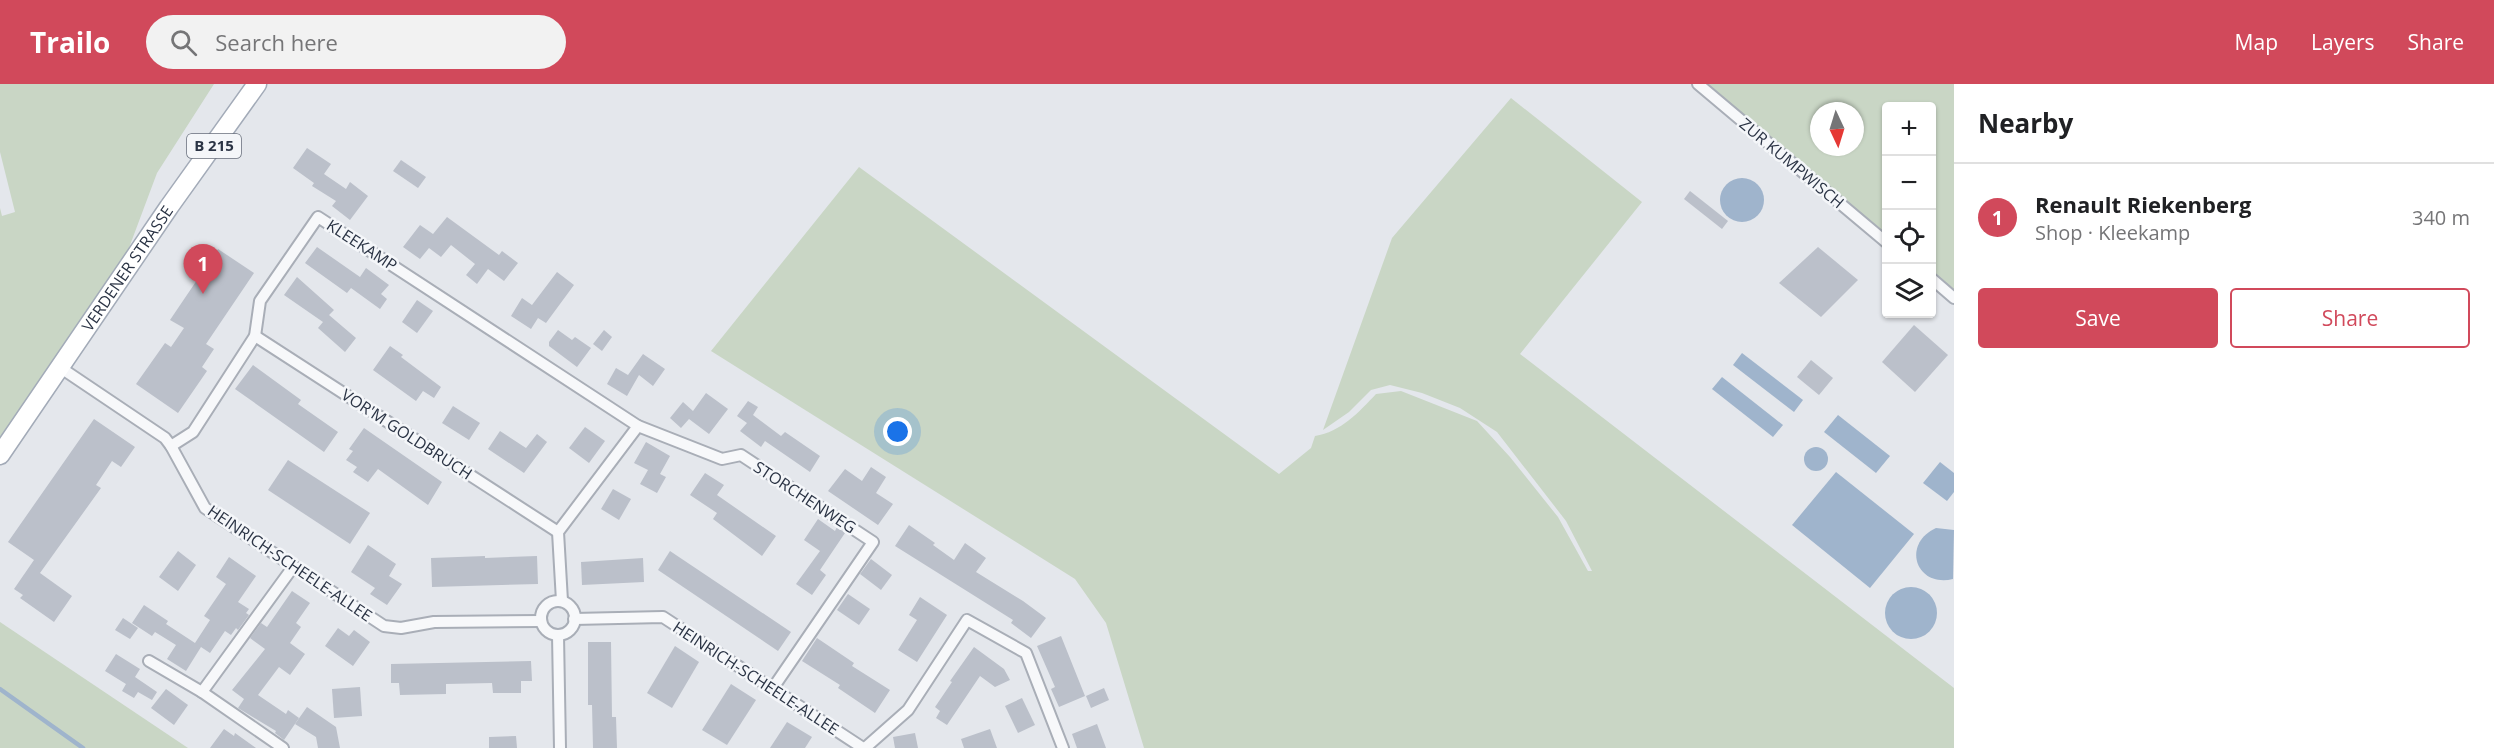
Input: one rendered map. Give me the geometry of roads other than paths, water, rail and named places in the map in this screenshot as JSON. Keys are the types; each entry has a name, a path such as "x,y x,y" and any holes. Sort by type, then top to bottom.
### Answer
{"main road":[{"name":"VERDENER STRASSE","path":"0,455 169,207 257,84"}],"street":[{"name":"ZUR KUMPWISCH","path":"1698,84 1882,238"},
{"name":"KLEEKAMP","path":"171,446 193,432 255,336 260,301 318,217 639,426"},
{"path":"1936,282 1954,298"},
{"name":"VOR'M GOLDBRUCH","path":"255,336 558,532"},
{"name":"HEINRICH-SCHEELE-ALLEE","path":"60,368 165,438 205,508 384,626 400,628 434,622 541,621"},
{"path":"562,601 550,602 545,606 541,615 541,621 547,631 558,635 570,630 574,619 573,611 562,601 558,532 639,426"},
{"name":"STORCHENWEG","path":"639,426 722,459 741,455 873,542 773,688"},
{"path":"202,693 293,567"},
{"name":"HEINRICH-SCHEELE-ALLEE","path":"574,619 663,617 864,748"},
{"path":"864,748 908,710 967,620 1026,653 1063,748"},
{"path":"558,635 560,748"},
{"path":"149,661 202,693 283,748"}],"water":[{"path":"1742,178 1757,185 1764,200 1757,215 1742,222 1727,215 1720,200 1727,185"},
{"path":"1742,353 1803,400 1794,412 1733,365"},
{"path":"1722,377 1783,425 1773,437 1712,389"},
{"path":"1838,415 1890,456 1876,473 1824,432"},
{"path":"1811,447 1821,447 1828,454 1828,464 1821,471 1811,471 1804,464 1804,454"},
{"path":"1940,462 1954,473 1954,492 1947,501 1923,483"},
{"path":"1836,472 1914,534 1870,588 1792,525"},
{"path":"1936,528 1954,530 1953,579 1940,580 1930,577 1922,571 1918,563 1916,554 1919,544 1925,535"},
{"path":"1906,587 1916,587 1930,594 1937,613 1930,632 1916,639 1906,639 1896,635 1889,628 1885,618 1885,608 1889,598 1896,591"}],"waterway":[{"path":"0,689 83,748"}],"place":[{"name":"Renault Riekenberg","path":"203,294"}]}
